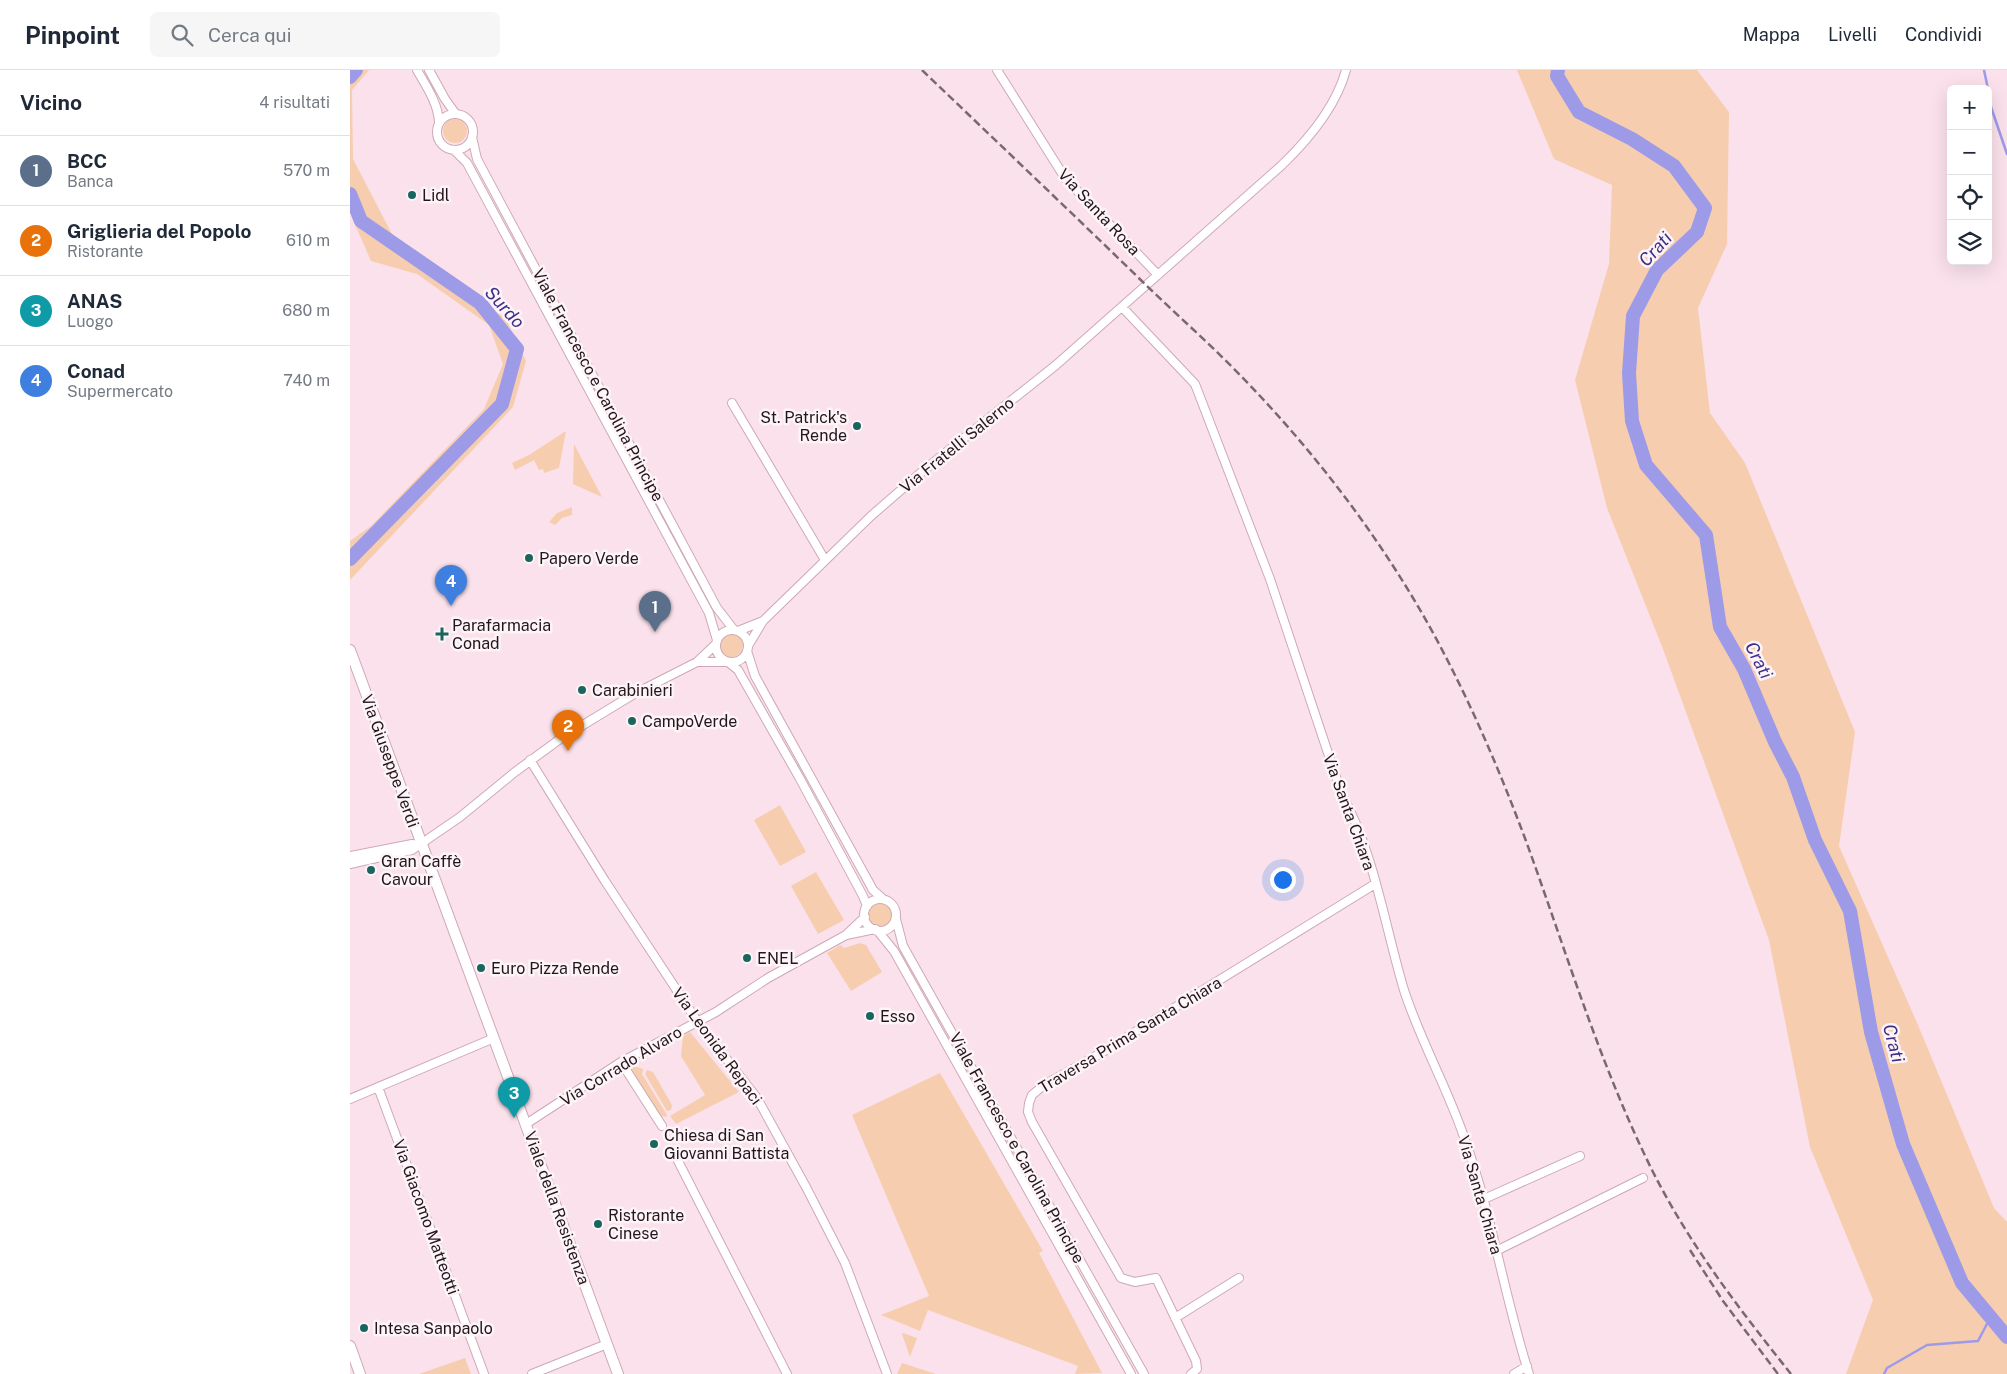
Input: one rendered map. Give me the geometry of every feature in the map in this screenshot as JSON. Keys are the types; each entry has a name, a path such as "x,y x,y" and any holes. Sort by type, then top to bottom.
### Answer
{"main road":[{"name":"Via Giuseppe Verdi","path":"350,650 421,845"},
{"name":"Viale della Resistenza","path":"421,845 618,1374"},
{"path":"350,1346 360,1374"}],"street":[{"name":"Viale Francesco e Carolina Principe","path":"417,70 439,113 436,131 438,140 445,147 454,150 467,163 708,613 718,654 738,670 755,698 867,906"},
{"name":"Viale Francesco e Carolina Principe","path":"429,70 455,113 464,116 471,123 477,159 717,608 736,630 745,637 755,676 866,879 873,890 895,908 903,946 1144,1374"},
{"name":"Via Santa Rosa","path":"997,70 1065,178 1158,275"},
{"name":"Via Fratelli Salerno","path":"748,649 763,621 871,516 924,470 1056,365 1282,165 1308,138 1330,105 1346,70"},
{"path":"439,122 446,115 455,113"},
{"path":"454,150 467,145 472,137"},
{"name":"Via Santa Chiara","path":"1122,307 1195,384 1270,579 1342,796 1354,817 1376,884 1405,990 1464,1136 1484,1199 1512,1317 1528,1370"},
{"path":"732,403 825,560"},
{"name":"Via Fratelli Salerno","path":"736,630 763,621"},
{"path":"350,864 412,844 421,845 460,817 530,760 596,716 697,662 724,632 736,630"},
{"path":"697,662 728,662 742,659 748,649"},
{"name":"Via Leonida Repaci","path":"530,760 605,881 698,1021 757,1098 845,1263 887,1374"},
{"path":"350,856 377,854"},
{"name":"Traversa Prima Santa Chiara","path":"1191,1374 1197,1369 1197,1365 1156,1278 1135,1282 1121,1278 1032,1122 1028,1112 1032,1094 1376,884"},
{"path":"864,917 867,906 874,900 883,899"},
{"name":"Viale Francesco e Carolina Principe","path":"864,917 869,926 876,930 894,951 1131,1374"},
{"name":"Via Corrado Alvaro","path":"526,1124 621,1062 716,1012 768,978 846,935 864,917"},
{"path":"876,930 886,930 896,919"},
{"name":"Via Corrado Alvaro","path":"846,935 876,930"},
{"path":"350,1099 494,1038"},
{"path":"621,1062 662,1126"},
{"name":"Via Giacomo Matteotti","path":"378,1087 484,1374"},
{"path":"1484,1199 1580,1156"},
{"path":"676,1157 787,1374"},
{"path":"1496,1251 1642,1178"},
{"path":"1175,1318 1238,1278"},
{"path":"532,1374 607,1344"},
{"path":"1514,1374 1528,1370"}],"shaded area":[{"path":"350,70 369,70 352,90 353,159 393,236 506,319 526,361 513,407 350,580 350,541 371,526 484,409 503,364 489,325 417,274 371,261 350,213"},
{"path":"1517,70 1697,70 1729,112 1727,244 1698,308 1710,413 1745,463 1855,732 1839,846 1918,1025 1994,1208 2007,1222 2007,1374 1846,1374 1873,1300 1810,1147 1769,940 1663,649 1607,508 1575,380 1609,264 1612,185 1554,159"},
{"path":"455,119 464,122 467,131 464,140 455,143 446,140 443,131 446,122"},
{"path":"566,431 559,468 544,473 543,469 539,470 534,460 515,470 512,463 529,455"},
{"path":"574,444 602,497 573,484"},
{"path":"572,507 572,515 562,518 555,525 549,522 557,513"},
{"path":"731,633 736,634 742,640 742,650 736,656 731,657 726,656 720,650 719,645 720,640 726,634"},
{"path":"780,805 806,852 780,866 754,820"},
{"path":"816,872 844,920 818,934 791,886"},
{"path":"880,903 885,904 891,910 891,920 885,926 880,927 875,926 869,920 868,915 869,910 875,904"},
{"path":"860,943 866,945 882,972 851,991 827,953 840,945 844,948"},
{"path":"690,1032 739,1092 676,1124 670,1116 705,1095 681,1056 683,1036"},
{"path":"633,1066 643,1069 642,1074 667,1115 666,1117 658,1115 629,1069"},
{"path":"647,1070 653,1072 672,1105 671,1110 667,1111 645,1074"},
{"path":"940,1073 1043,1251 1039,1253 1102,1373 1075,1374 1078,1366 928,1310 920,1331 881,1315 929,1296 852,1115"},
{"path":"902,1334 917,1338 910,1357"},
{"path":"465,1358 471,1374 419,1374"},
{"path":"902,1363 936,1374 897,1374"}],"waterway":[{"name":"Surdo","path":"350,77 356,70"},
{"name":"Crati","path":"1558,70 1557,76 1579,112 1632,139 1674,166 1705,208 1697,232 1657,270 1633,316 1629,373 1632,421 1646,465 1706,535 1720,627 1744,669 1775,742 1793,777 1815,840 1850,911 1871,1032 1903,1144 1962,1283 2007,1337"},
{"path":"1984,70 1987,85"},
{"path":"1992,110 2007,154"},
{"name":"Surdo","path":"350,194 361,221 480,303 517,349 502,404 350,559"},
{"path":"1884,1374 1887,1368 1927,1345 1978,1341 1988,1322 1981,1306"}],"railway":[{"path":"922,70 1217,352 1269,405 1349,502 1397,572 1439,644 1486,741 1526,841 1600,1049 1633,1130 1652,1170 1682,1224 1716,1276 1791,1374"},
{"path":"1690,1250 1723,1301 1778,1374"}],"place":[{"name":"Lidl","path":"412,195"},
{"name":"St. Patrick's Rende","path":"857,426"},
{"name":"Papero Verde","path":"529,558"},
{"name":"Conad","path":"451,606"},
{"name":"BCC","path":"655,632"},
{"name":"Parafarmacia Conad","path":"442,634"},
{"name":"Carabinieri","path":"582,690"},
{"name":"CampoVerde","path":"632,721"},
{"name":"Griglieria del Popolo","path":"568,751"},
{"name":"Gran Caffè Cavour","path":"371,870"},
{"name":"ENEL","path":"747,958"},
{"name":"Euro Pizza Rende","path":"481,968"},
{"name":"Esso","path":"870,1016"},
{"name":"ANAS","path":"514,1118"},
{"name":"Chiesa di San Giovanni Battista","path":"654,1144"},
{"name":"Ristorante Cinese","path":"598,1224"},
{"name":"Intesa Sanpaolo","path":"364,1328"}]}
